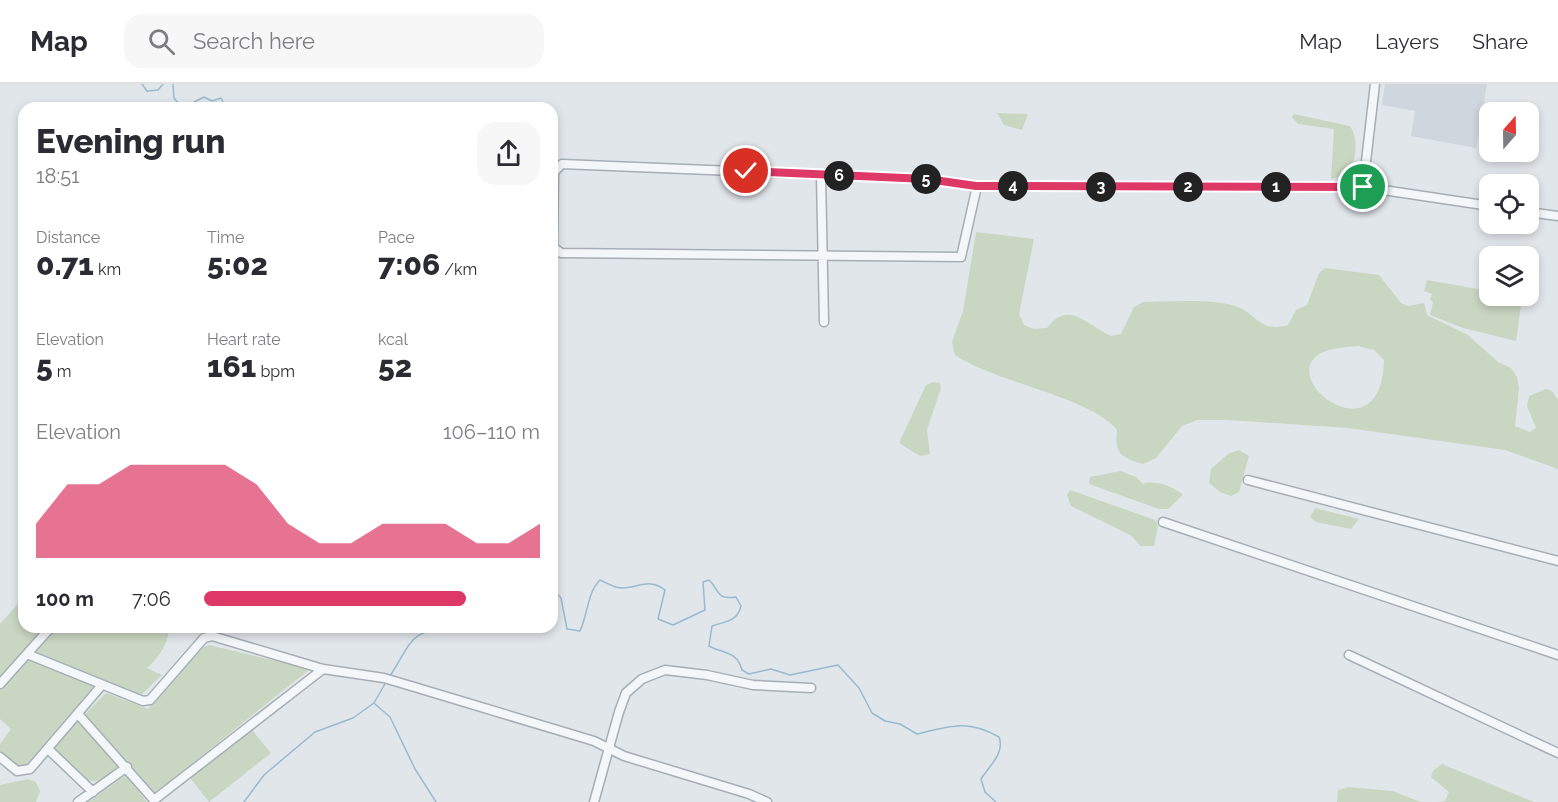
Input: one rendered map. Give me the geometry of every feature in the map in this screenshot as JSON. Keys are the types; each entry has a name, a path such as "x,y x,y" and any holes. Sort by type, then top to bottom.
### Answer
{"street":[{"path":"1363,187 1375,84"},
{"path":"558,167 560,165 638,166 927,179 976,186 1363,187 1479,204"},
{"path":"821,176 825,256 824,322"},
{"path":"558,251 561,253 961,257 976,186"},
{"path":"1539,213 1558,216"},
{"path":"1248,480 1558,561"},
{"path":"1163,522 1558,655"},
{"path":"0,684 46,633"},
{"path":"27,654 143,701 150,700 193,649 204,638 212,636 323,669 384,678 594,741 624,756 750,794 767,802"},
{"path":"1348,656 1558,753"},
{"path":"78,714 155,801 323,669"},
{"path":"594,802 627,693 642,679 665,670 707,675 753,685 811,688"},
{"path":"0,757 17,771 24,772 48,749 102,685"},
{"path":"48,749 93,792"},
{"path":"78,802 127,767"}],"shaded area":[{"path":"1385,84 1487,84 1484,102 1479,102 1479,131 1476,148 1411,136 1415,111 1382,105"}],"green space":[{"path":"997,113 1028,114 1022,130 1004,125"},
{"path":"1294,114 1350,126 1355,137 1355,150 1348,174 1331,179 1334,129 1298,124 1292,117"},
{"path":"976,232 1034,239 1019,314 1024,325 1034,329 1047,328 1063,315 1070,315 1086,321 1111,336 1121,334 1134,307 1143,302 1179,301 1228,304 1238,307 1265,325 1279,327 1288,325 1296,310 1307,305 1319,273 1325,268 1379,275 1401,303 1408,306 1424,303 1427,315 1468,335 1498,362 1511,368 1517,377 1519,388 1515,426 1530,432 1536,428 1527,406 1529,396 1546,389 1552,391 1558,400 1558,469 1505,450 1348,428 1227,420 1197,420 1182,426 1156,458 1143,464 1121,453 1117,444 1117,430 1104,418 1064,399 994,374 955,355 952,342 963,311","holes":["1358,346 1374,350 1384,360 1379,389 1367,405 1351,409 1334,404 1320,393 1311,379 1310,365 1321,353"]},
{"path":"1427,280 1479,289 1479,306 1521,306 1516,341 1463,328 1430,315 1432,294 1424,291"},
{"path":"934,382 940,383 941,388 927,430 930,454 920,456 899,443 926,385"},
{"path":"1239,450 1249,456 1239,492 1231,496 1220,492 1209,483 1211,469 1228,454"},
{"path":"1120,471 1136,477 1143,484 1153,482 1164,485 1183,495 1168,509 1159,509 1089,484 1090,477"},
{"path":"1070,490 1155,520 1158,526 1154,546 1140,546 1132,536 1071,506 1067,495"},
{"path":"1315,508 1359,519 1351,529 1316,522 1310,517"},
{"path":"18,604 18,633 39,633 0,676 0,624"},
{"path":"51,633 168,633 162,650 147,668 162,675 141,695 35,652"},
{"path":"209,645 310,669 155,793 85,714 106,693 148,709 200,649"},
{"path":"28,659 94,686 27,764 20,768 0,751 0,744 11,729 0,719 0,688"},
{"path":"77,721 121,767 102,781 86,781 53,748"},
{"path":"252,730 271,753 209,802 190,778"},
{"path":"1442,764 1534,802 1439,802 1445,801 1449,792 1431,777 1433,771"},
{"path":"126,775 147,802 88,802"},
{"path":"28,779 36,782 40,791 36,802 0,802 0,785"},
{"path":"1348,787 1392,791 1421,802 1337,802 1338,790"}],"waterway":[{"path":"142,84 147,91 158,90 163,84"},
{"path":"173,84 174,98 177,102"},
{"path":"194,102 204,97 212,101 221,98 223,102"},
{"path":"558,595 561,598 567,629 580,631 590,597 600,580 620,588 654,584 665,590 658,619 673,625 705,610 703,582 709,580 721,596 736,597 741,606 734,618 712,626 709,646 733,656 742,670 749,674 771,669 790,675 838,665 859,688 872,713 885,721 900,724 917,734 949,727 968,726 988,731 999,737 998,754 981,779 985,792 996,802"},
{"path":"390,676 408,646 424,633"},
{"path":"244,802 264,775 315,732 353,718 374,703 386,682"},
{"path":"375,704 390,717 415,769 436,802"}],"route":[{"path":"746,171 927,179 976,186 1363,187"}]}
